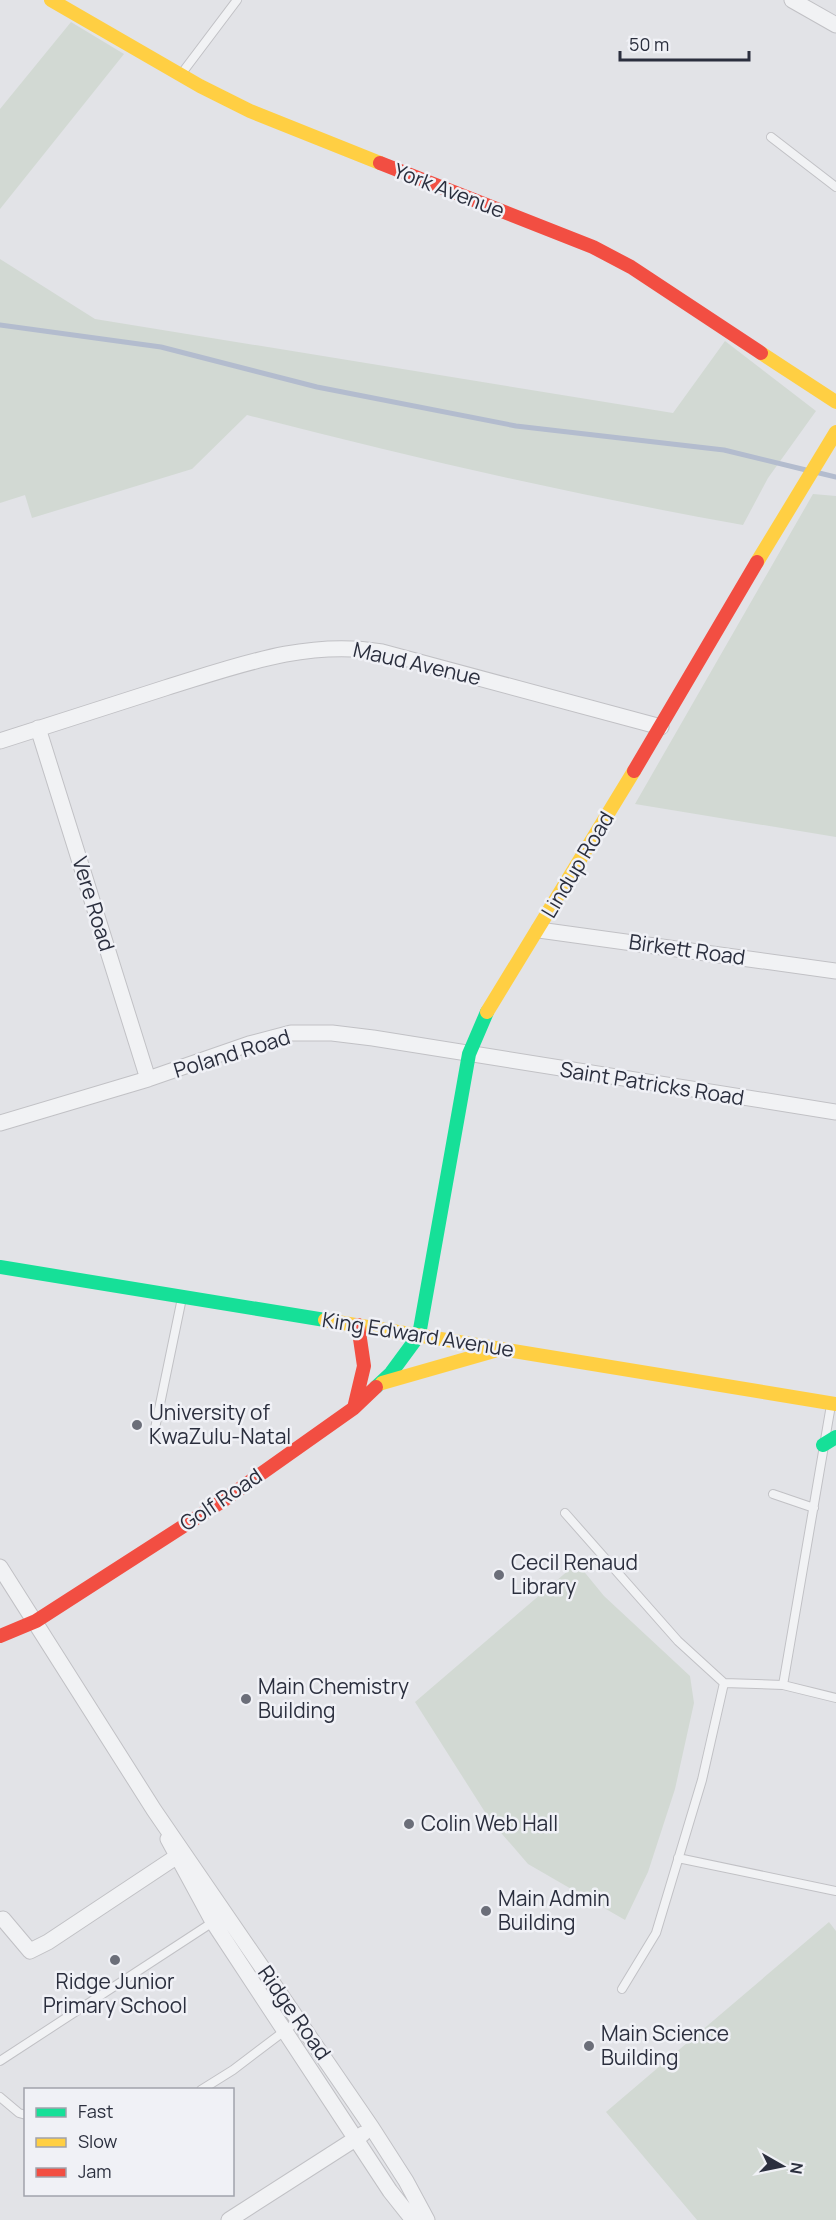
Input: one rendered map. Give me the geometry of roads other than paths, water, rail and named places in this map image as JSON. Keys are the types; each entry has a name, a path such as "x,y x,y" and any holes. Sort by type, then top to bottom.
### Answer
{"street":[{"name":"York Avenue","path":"51,0 181,75 250,111 293,130 593,247 631,267 836,402"},
{"path":"792,0 836,25"},
{"name":"Lindup Road","path":"419,1335 469,1054 482,1020 539,930 661,727 800,488 836,432"},
{"name":"Maud Avenue","path":"0,741 268,656 321,647 354,647 382,652 661,727"},
{"name":"Vere Road","path":"38,728 148,1079"},
{"name":"Birkett Road","path":"539,930 836,971"},
{"name":"Poland Road","path":"0,1123 148,1079 249,1044 291,1034 332,1033 469,1054"},
{"name":"Saint Patricks Road","path":"469,1054 836,1112"},
{"name":"King Edward Avenue","path":"0,1267 834,1404"},
{"path":"354,1408 365,1374 366,1354 358,1325"},
{"name":"Golf Road","path":"0,1636 36,1621 224,1500 354,1408 382,1383 419,1335"},
{"path":"382,1383 506,1349"},
{"path":"823,1445 836,1437"},
{"name":"Ridge Road","path":"0,1567 154,1810 372,2128 406,2181 427,2220"},
{"name":"Ridge Road","path":"154,1810 176,1857 213,1922 390,2191 412,2220"},
{"path":"3,1919 30,1950 48,1942 176,1857"},
{"path":"229,2220 372,2128"}],"lane":[{"path":"181,75 237,0"},
{"path":"771,138 836,187"},
{"path":"153,1438 182,1296"},
{"path":"783,1685 823,1445 834,1404"},
{"path":"773,1494 814,1508"},
{"path":"565,1513 678,1641 724,1683 783,1685 836,1698"},
{"path":"622,1989 656,1933 702,1780 724,1683"},
{"path":"678,1858 836,1891"},
{"path":"0,2061 213,1922"},
{"path":"204,2088 233,2070 299,2020"},
{"path":"0,2097 24,2114"}],"waterway":[{"path":"0,325 161,347 317,387 516,426 724,450 806,470"},
{"path":"815,472 836,477"}],"place":[{"name":"University of KwaZulu-Natal","path":"137,1425"},
{"name":"Cecil Renaud Library","path":"499,1575"},
{"name":"Main Chemistry Building","path":"246,1699"},
{"name":"Colin Web Hall","path":"409,1824"},
{"name":"Main Admin Building","path":"486,1911"},
{"name":"Ridge Junior Primary School","path":"115,1960"},
{"name":"Main Science Building","path":"589,2046"}]}
